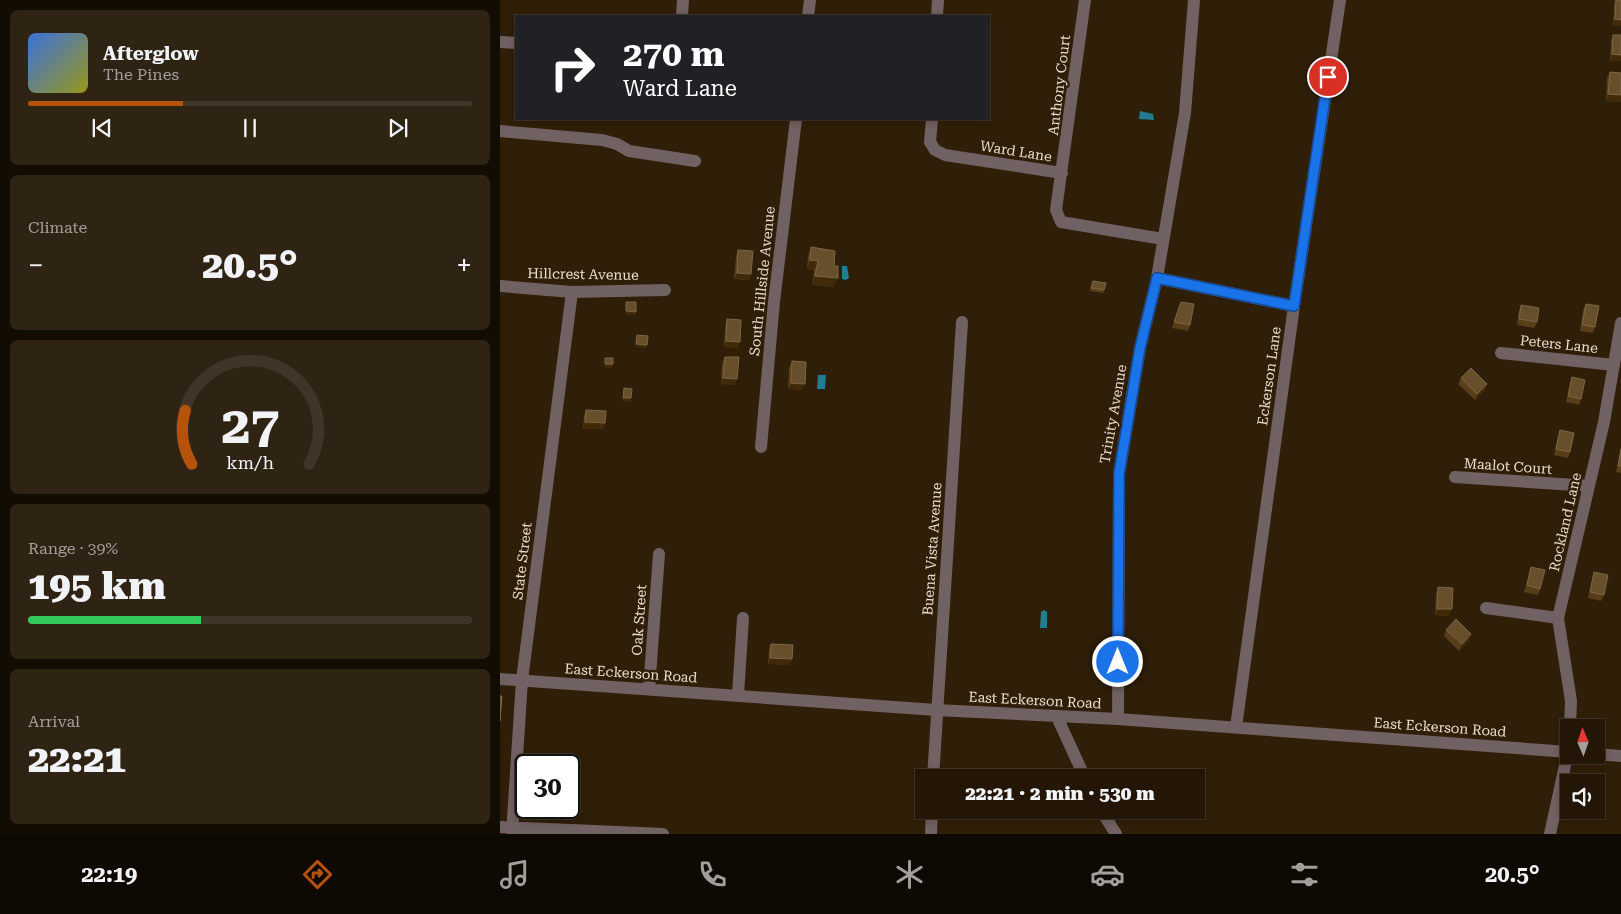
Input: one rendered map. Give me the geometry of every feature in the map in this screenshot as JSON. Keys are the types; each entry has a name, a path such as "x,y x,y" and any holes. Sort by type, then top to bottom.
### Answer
{"street":[{"path":"682,15 683,0"},
{"path":"808,15 810,0"},
{"path":"937,15 938,0"},
{"name":"Anthony Court","path":"1062,174 1085,0"},
{"name":"Trinity Avenue","path":"1118,719 1119,474 1140,348 1157,278 1185,113 1194,0"},
{"name":"Eckerson Lane","path":"1236,727 1294,306 1340,0"},
{"path":"500,42 515,44"},
{"name":"South Hillside Avenue","path":"761,446 774,302 796,120"},
{"name":"Ward Lane","path":"932,120 930,142 935,150 945,155 1062,174 1056,210 1061,222 1163,239"},
{"path":"500,131 602,140 617,144 629,151 695,161"},
{"path":"1157,278 1294,306"},
{"name":"Hillcrest Avenue","path":"500,286 572,292 665,290"},
{"name":"State Street","path":"508,830 522,680 572,292"},
{"name":"Buena Vista Avenue","path":"933,769 962,322"},
{"name":"Rockland Lane","path":"1570,719 1571,701 1558,618 1604,422 1621,323"},
{"name":"Peters Lane","path":"1501,353 1614,365"},
{"name":"Maalot Court","path":"1456,477 1589,486"},
{"name":"Oak Street","path":"649,689 658,554"},
{"path":"1486,608 1558,618"},
{"path":"738,695 743,618"},
{"name":"East Eckerson Road","path":"500,679 936,710 1236,727 1560,751"},
{"path":"1057,717 1081,769"},
{"path":"1605,755 1621,756"},
{"path":"1550,834 1566,764"},
{"path":"931,834 932,819"},
{"path":"1107,819 1116,834"},
{"path":"508,830 663,834"}],"water":[{"path":"1140,111 1153,114 1154,120 1139,119"},
{"path":"842,266 847,266 849,278 846,280 842,279"},
{"path":"818,375 826,375 825,389 817,389"},
{"path":"1044,610 1047,612 1047,628 1040,628 1041,612"}],"building":[{"path":"1616,0 1621,0 1621,20 1615,19"},
{"path":"1613,35 1621,35 1621,55 1612,54"},
{"path":"1610,72 1621,73 1621,95 1608,94"},
{"path":"811,247 835,251 834,266 838,266 838,278 815,276 818,261 810,260"},
{"path":"738,250 753,251 751,274 737,273"},
{"path":"1093,281 1106,283 1104,290 1091,288"},
{"path":"626,302 636,302 636,312 626,311"},
{"path":"1181,302 1194,304 1190,325 1174,322"},
{"path":"1586,304 1599,306 1595,327 1582,325"},
{"path":"1521,305 1539,308 1537,322 1519,319"},
{"path":"727,319 741,320 740,342 726,341"},
{"path":"637,335 648,336 647,345 636,344"},
{"path":"725,357 739,357 737,379 723,378"},
{"path":"605,358 613,358 613,364 605,364"},
{"path":"792,361 806,362 805,384 791,383"},
{"path":"1471,368 1487,384 1477,394 1461,378"},
{"path":"1572,377 1585,380 1581,399 1568,396"},
{"path":"624,388 632,389 631,398 623,398"},
{"path":"586,410 606,411 605,423 585,422"},
{"path":"1560,430 1574,433 1570,452 1556,449"},
{"path":"1621,449 1621,466 1618,466"},
{"path":"1531,567 1545,570 1540,589 1527,585"},
{"path":"1594,572 1608,575 1604,595 1590,592"},
{"path":"1438,587 1453,588 1452,609 1437,609"},
{"path":"1456,619 1471,634 1462,644 1446,630"},
{"path":"771,644 793,645 792,659 770,658"},
{"path":"500,696 502,696 500,721"}],"route":[{"path":"1118,662 1119,474 1140,348 1157,278 1294,306 1328,77"}]}
